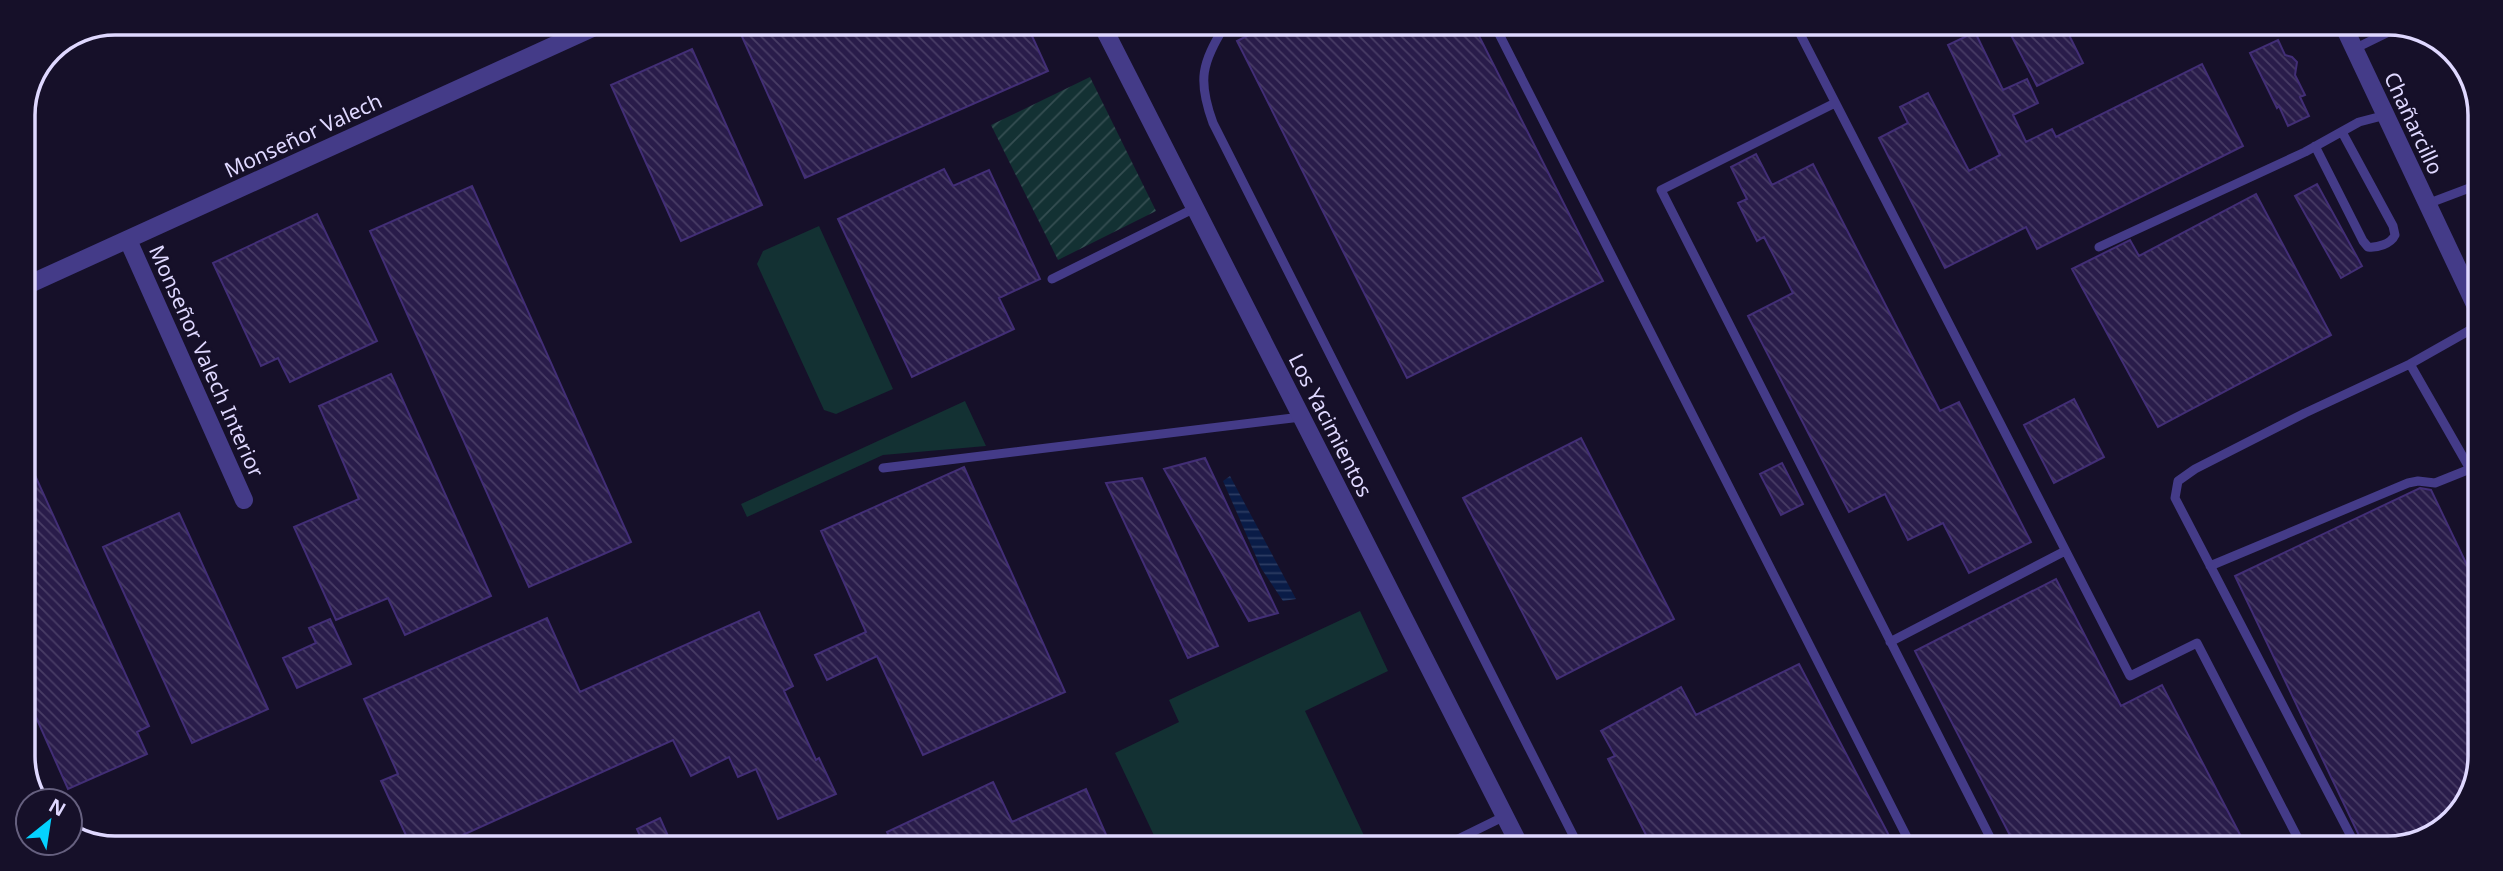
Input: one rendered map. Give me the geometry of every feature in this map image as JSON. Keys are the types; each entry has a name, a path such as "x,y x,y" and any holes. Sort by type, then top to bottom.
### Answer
{"street":[{"name":"Monseñor Valech","path":"35,281 577,35"},
{"name":"Los Yacimientos","path":"1107,35 1515,836"},
{"name":"Chañarcillo","path":"2348,35 2468,290"},
{"name":"Monseñor Valech Interior","path":"128,240 244,500"}],"lane":[{"path":"1219,35 1202,71 1206,103 1213,123 1573,836"},
{"path":"1500,35 1906,836"},
{"path":"1801,35 2130,677 2197,643 2297,836"},
{"path":"2354,49 2383,35"},
{"path":"1835,103 1661,190 1989,836"},
{"path":"2099,247 2315,146 2359,122 2386,115"},
{"path":"2315,146 2362,241 2368,247 2375,248 2393,240 2393,226 2342,132"},
{"path":"2427,204 2468,189"},
{"path":"1052,279 1195,208"},
{"path":"2351,836 2175,498 2178,481 2195,469 2292,419 2410,364 2468,331"},
{"path":"2410,364 2468,466"},
{"path":"883,468 1301,416"},
{"path":"2210,566 2408,483 2435,483 2468,470"},
{"path":"1891,642 2066,551"},
{"path":"1464,836 1505,816"}],"green space":[{"path":"1090,77 1156,211 1058,260 991,125"},
{"path":"819,226 893,389 836,414 824,410 757,264 763,251"},
{"path":"965,401 986,446 883,455 747,517 741,504"},
{"path":"1360,611 1388,671 1305,711 1364,836 1154,836 1115,753 1179,722 1169,700"}],"water":[{"path":"1230,476 1296,599 1283,601 1261,568 1223,481"}],"building":[{"path":"741,35 1032,35 1048,71 805,178"},
{"path":"1249,35 1479,35 1603,281 1407,378 1237,41"},
{"path":"1969,35 1976,35 2003,90 2027,79 2038,103 2013,115 2026,142 2052,129 2056,137 2202,64 2243,146 2037,249 2026,227 1945,268 1879,138 1908,123 1900,107 1928,93 1969,171 2000,155 1948,45"},
{"path":"2011,35 2069,35 2083,63 2037,86"},
{"path":"2278,40 2285,55 2297,62 2295,75 2305,95 2300,97 2309,116 2288,126 2250,53"},
{"path":"692,49 762,205 681,241 611,85"},
{"path":"1756,154 1772,185 1813,164 1940,411 1959,402 2031,542 1969,573 1943,523 1908,540 1885,494 1849,512 1748,316 1793,293 1764,237 1757,241 1738,203 1747,199 1731,167"},
{"path":"944,169 953,186 989,170 1040,279 999,298 1014,329 912,377 838,219"},
{"path":"2317,184 2362,266 2341,278 2295,196"},
{"path":"472,186 631,542 529,587 370,231"},
{"path":"2256,194 2331,335 2158,427 2072,269 2130,240 2139,256"},
{"path":"317,214 377,341 290,382 278,358 261,366 213,263"},
{"path":"391,374 491,596 405,635 388,598 336,620 294,527 359,499 319,406"},
{"path":"2074,399 2104,457 2054,483 2024,425"},
{"path":"1581,438 1674,619 1557,679 1463,498"},
{"path":"1205,458 1278,613 1249,621 1164,469"},
{"path":"1782,463 1803,504 1781,515 1760,474"},
{"path":"964,467 1065,692 923,755 877,656 827,680 815,655 866,632 821,531"},
{"path":"35,475 149,726 137,732 147,754 67,787 35,715"},
{"path":"1142,478 1218,646 1188,658 1106,483"},
{"path":"2420,488 2431,490 2468,567 2467,766 2460,791 2441,816 2414,832 2359,836 2235,576"},
{"path":"179,513 268,709 192,743 103,547"},
{"path":"2056,579 2121,706 2162,685 2241,836 2010,836 1915,651"},
{"path":"759,612 793,686 784,691 816,760 819,758 836,794 778,819 756,769 738,777 729,757 691,776 673,740 461,836 406,836 381,781 398,774 364,699 547,618 580,692"},
{"path":"330,619 351,664 297,688 283,658 316,643 309,628"},
{"path":"1799,664 1889,836 1646,836 1608,759 1615,756 1601,731 1681,687 1696,715"},
{"path":"993,782 1012,822 1086,789 1107,836 889,836 887,832"},
{"path":"660,818 668,836 640,836 637,829"}]}
